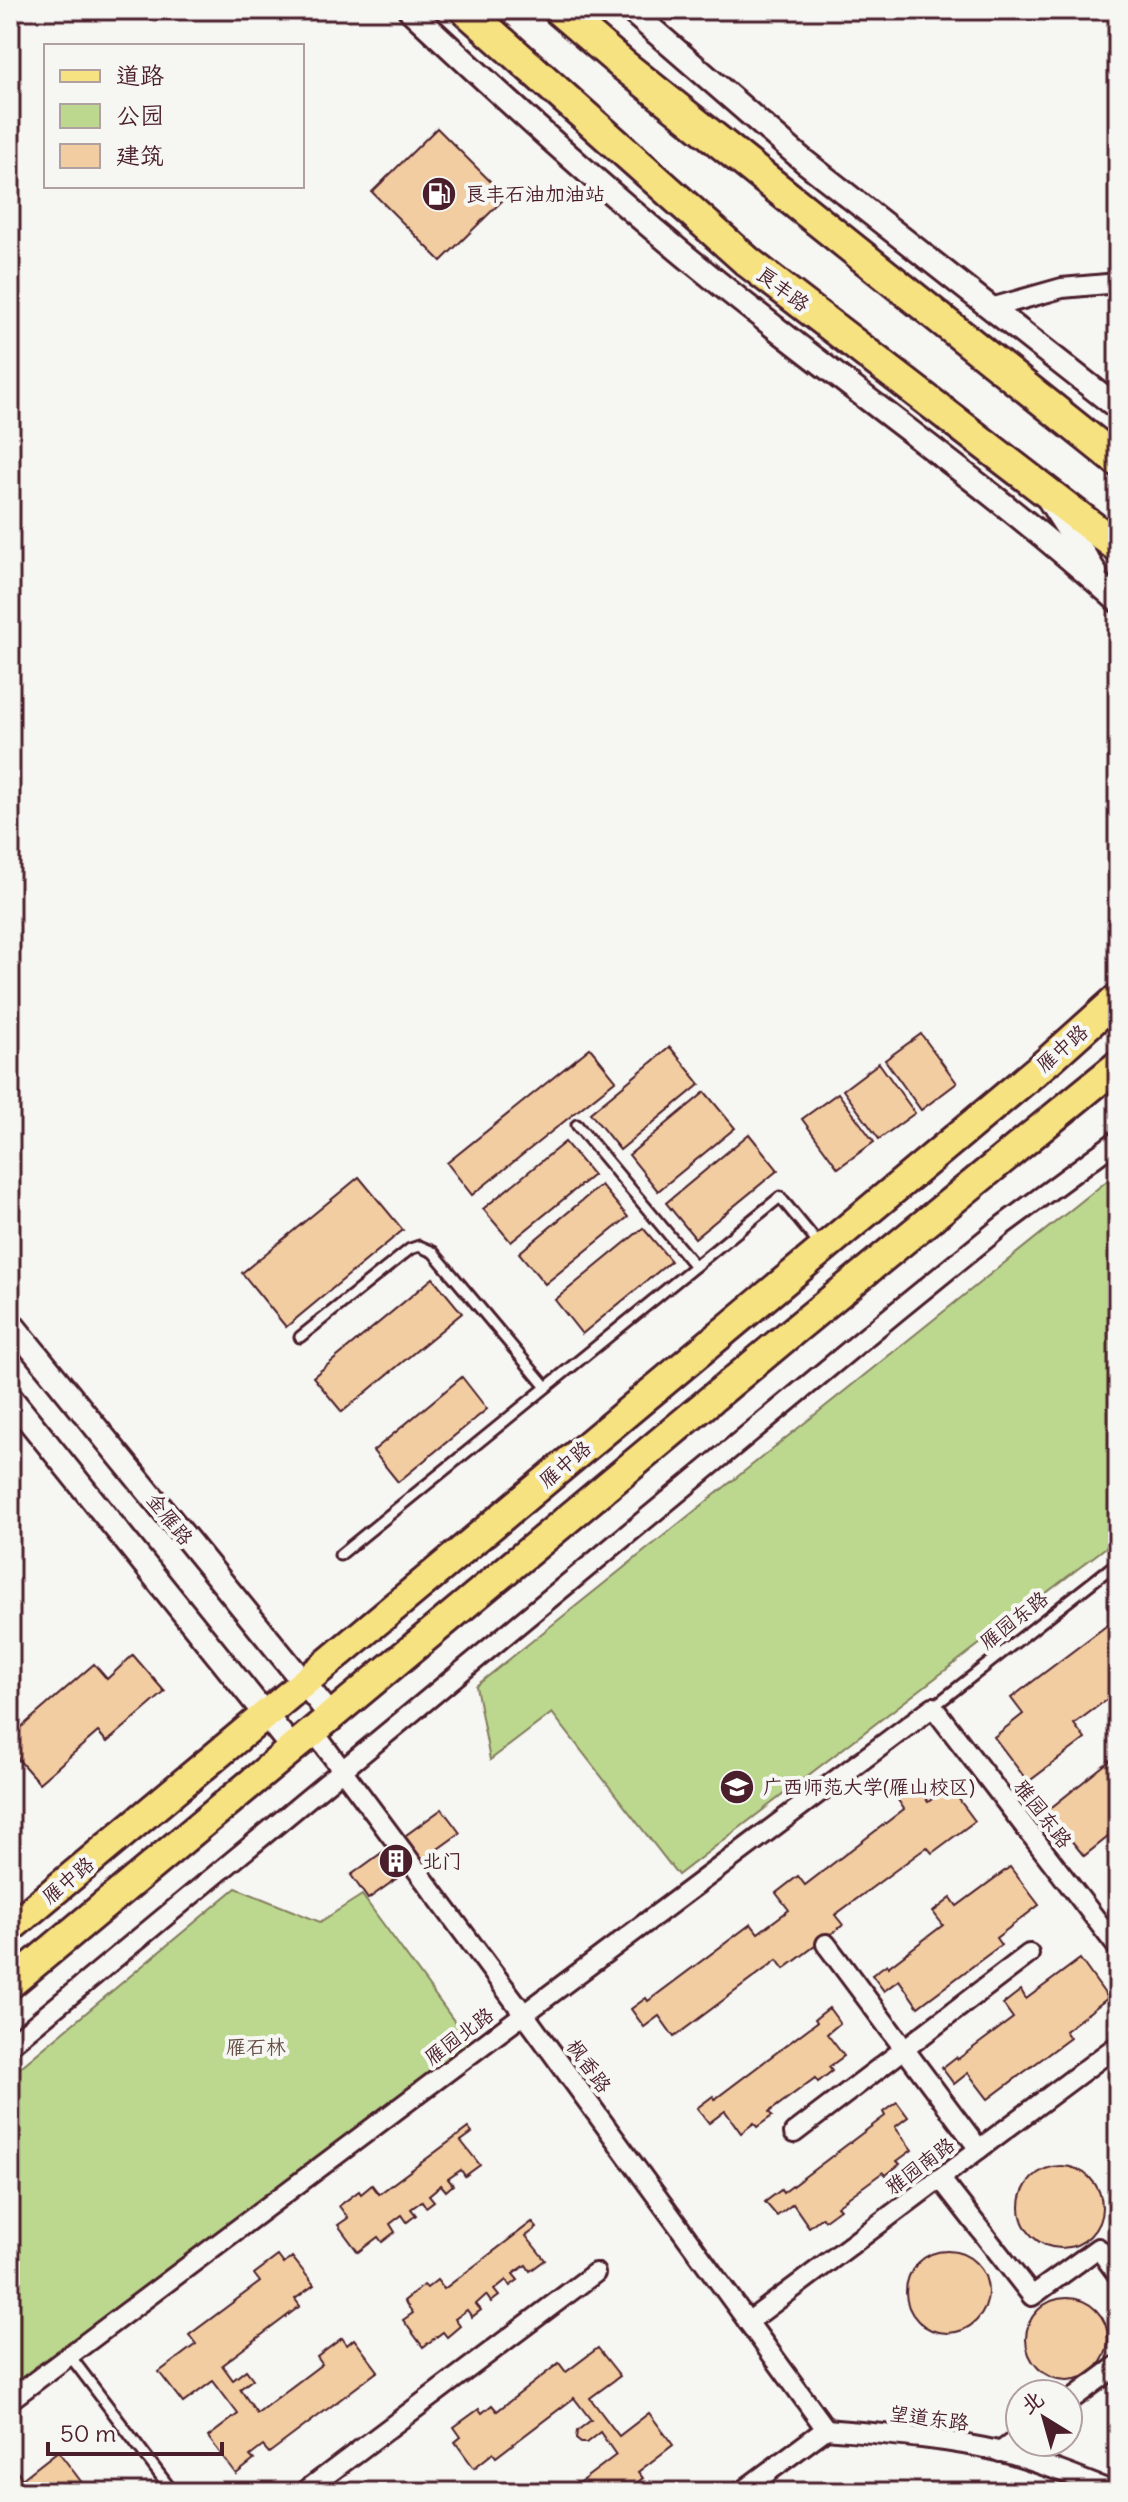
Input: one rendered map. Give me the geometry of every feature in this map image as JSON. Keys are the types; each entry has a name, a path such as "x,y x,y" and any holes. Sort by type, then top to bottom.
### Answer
{"highway":[{"name":"良丰路","path":"466,10 748,262 1118,547"},
{"path":"559,10 622,64 1118,461"}],"main road":[{"name":"雁中路","path":"10,1928 823,1250 1118,998"},
{"path":"10,1984 780,1342 1118,1065"}],"street":[{"path":"410,10 523,115 703,270 983,489 1112,596"},
{"path":"630,10 804,161 1118,408"},
{"path":"991,308 1062,288 1118,283"},
{"path":"1040,485 1112,596"},
{"path":"10,2045 931,1283 1118,1140"},
{"name":"金雁路","path":"10,1322 302,1682 313,1732"},
{"path":"10,1397 265,1713 313,1732"},
{"name":"雅园东路","path":"933,1707 1118,1948"},
{"name":"雁园北路","path":"10,2400 933,1707"},
{"name":"枫香路","path":"313,1732 524,2014 826,2429"},
{"path":"826,1944 979,2149"},
{"path":"794,2133 1029,1954"},
{"name":"雅园南路","path":"748,2322 1118,2045"},
{"path":"940,2178 1032,2296 1098,2248 1118,2275"},
{"path":"304,2492 595,2273"},
{"path":"1084,2390 1118,2365"},
{"path":"741,2492 826,2429"},
{"name":"望道东路","path":"826,2429 926,2439 1000,2452 1115,2492"},
{"path":"1000,2452 1004,2449"}],"lane":[{"path":"577,1125 695,1266"},
{"path":"340,1555 780,1197 823,1250"},
{"path":"300,1337 412,1247 419,1246 433,1252 546,1387"},
{"name":"雁园东路","path":"933,1707 1118,1562"},
{"path":"70,2356 173,2492"}],"green space":[{"path":"1118,1172 1118,1538 678,1875 552,1713 490,1760 476,1686"},
{"name":"雁石林","path":"236,1888 320,1922 362,1895 476,2051 10,2400 10,2076"}],"building":[{"name":"良丰石油加油站","path":"437,128 506,197 441,261 372,192"},
{"path":"921,1034 957,1083 921,1110 885,1060"},
{"path":"670,1047 700,1084 620,1150 590,1113"},
{"path":"590,1048 616,1080 472,1195 447,1163"},
{"path":"879,1063 915,1113 879,1139 843,1090"},
{"path":"705,1092 735,1128 658,1191 629,1155"},
{"path":"838,1093 874,1142 838,1168 802,1119"},
{"path":"749,1134 778,1170 695,1238 666,1203"},
{"path":"565,1142 593,1175 511,1242 483,1209"},
{"path":"359,1177 403,1230 286,1327 242,1273"},
{"path":"601,1185 628,1217 545,1284 519,1253"},
{"path":"643,1228 671,1261 582,1334 555,1300"},
{"path":"433,1278 462,1313 342,1412 313,1377"},
{"path":"462,1377 487,1409 398,1482 373,1451"},
{"path":"1118,1617 1118,1691 1074,1724 1085,1739 1028,1782 994,1737 1023,1714 1011,1698"},
{"path":"133,1655 165,1692 107,1742 98,1732 39,1783 10,1750 10,1737 94,1664 107,1679"},
{"path":"1113,1758 1118,1764 1118,1829 1084,1856 1047,1811"},
{"path":"917,1786 928,1802 949,1786 975,1821 932,1853 927,1847 835,1915 843,1925 784,1969 777,1960 674,2037 659,2016 644,2027 631,2009 646,1998 648,2001 751,1924 758,1933 789,1910 776,1893 798,1876 805,1885 904,1809 898,1800"},
{"name":"北门","path":"442,1809 460,1833 368,1899 351,1875"},
{"path":"1010,1867 1039,1905 996,1938 1001,1945 918,2007 899,1980 884,1991 872,1975 887,1964 888,1967 943,1925 933,1912 951,1898 957,1906"},
{"path":"1080,1959 1108,1998 1065,2031 1070,2038 988,2099 968,2073 954,2084 942,2068 1013,2018 1003,2004 1021,1990 1026,1999"},
{"path":"829,2008 840,2023 827,2034 844,2056 829,2067 832,2071 818,2082 815,2078 769,2112 772,2116 757,2127 754,2123 741,2133 725,2111 709,2123 697,2108 713,2096 715,2099 817,2022 815,2019"},
{"path":"897,2102 908,2117 895,2127 912,2150 897,2161 900,2164 886,2175 883,2172 837,2206 840,2209 809,2227 793,2204 777,2216 765,2202 781,2190 783,2193 885,2116 883,2112"},
{"path":"468,2128 472,2133 461,2141 480,2165 465,2176 461,2170 448,2179 453,2185 446,2191 441,2185 429,2195 434,2201 426,2207 422,2201 411,2209 416,2215 407,2222 402,2215 390,2224 395,2232 382,2242 378,2237 358,2252 338,2225 348,2218 339,2206 372,2185 379,2194"},
{"path":"1061,2166 1077,2169 1090,2178 1099,2191 1102,2207 1099,2223 1090,2236 1077,2245 1061,2248 1045,2245 1032,2236 1023,2223 1020,2207 1023,2191 1032,2178 1045,2169"},
{"path":"532,2222 537,2228 526,2236 545,2260 530,2271 526,2265 513,2274 518,2280 510,2286 506,2280 494,2290 499,2296 491,2302 486,2295 476,2304 481,2310 472,2317 467,2310 455,2319 460,2326 447,2337 443,2332 423,2347 403,2320 413,2313 404,2301 424,2285 427,2288 437,2280 444,2289"},
{"path":"947,2251 963,2254 976,2263 985,2276 988,2292 985,2308 976,2321 963,2330 947,2333 931,2330 918,2321 909,2308 906,2292 909,2276 918,2263 931,2254"},
{"path":"278,2256 284,2264 292,2257 314,2285 295,2299 300,2306 222,2365 233,2380 246,2370 253,2379 240,2389 257,2413 322,2364 317,2357 342,2338 347,2345 354,2339 378,2371 269,2453 263,2446 250,2456 254,2460 236,2474 208,2437 238,2414 213,2381 183,2403 159,2372 196,2344 189,2335 260,2282 254,2274"},
{"path":"1067,2298 1083,2301 1101,2316 1107,2331 1105,2355 1096,2368 1083,2377 1051,2377 1038,2368 1029,2355 1026,2339 1029,2323 1038,2310 1051,2301"},
{"path":"598,2348 620,2376 590,2398 619,2436 649,2413 673,2445 638,2472 643,2478 625,2492 567,2492 616,2455 600,2432 586,2443 576,2439 577,2431 591,2420 574,2398 496,2457 493,2453 474,2468 455,2442 461,2437 454,2427 479,2409 482,2413 492,2405 497,2411 559,2363 566,2372"},
{"path":"58,2451 83,2484 72,2492 10,2492 10,2478 18,2472 22,2479"}],"place":[{"name":"良丰石油加油站","path":"439,194"},
{"name":"广西师范大学(雁山校区)","path":"737,1787"},
{"name":"北门","path":"396,1861"}]}
